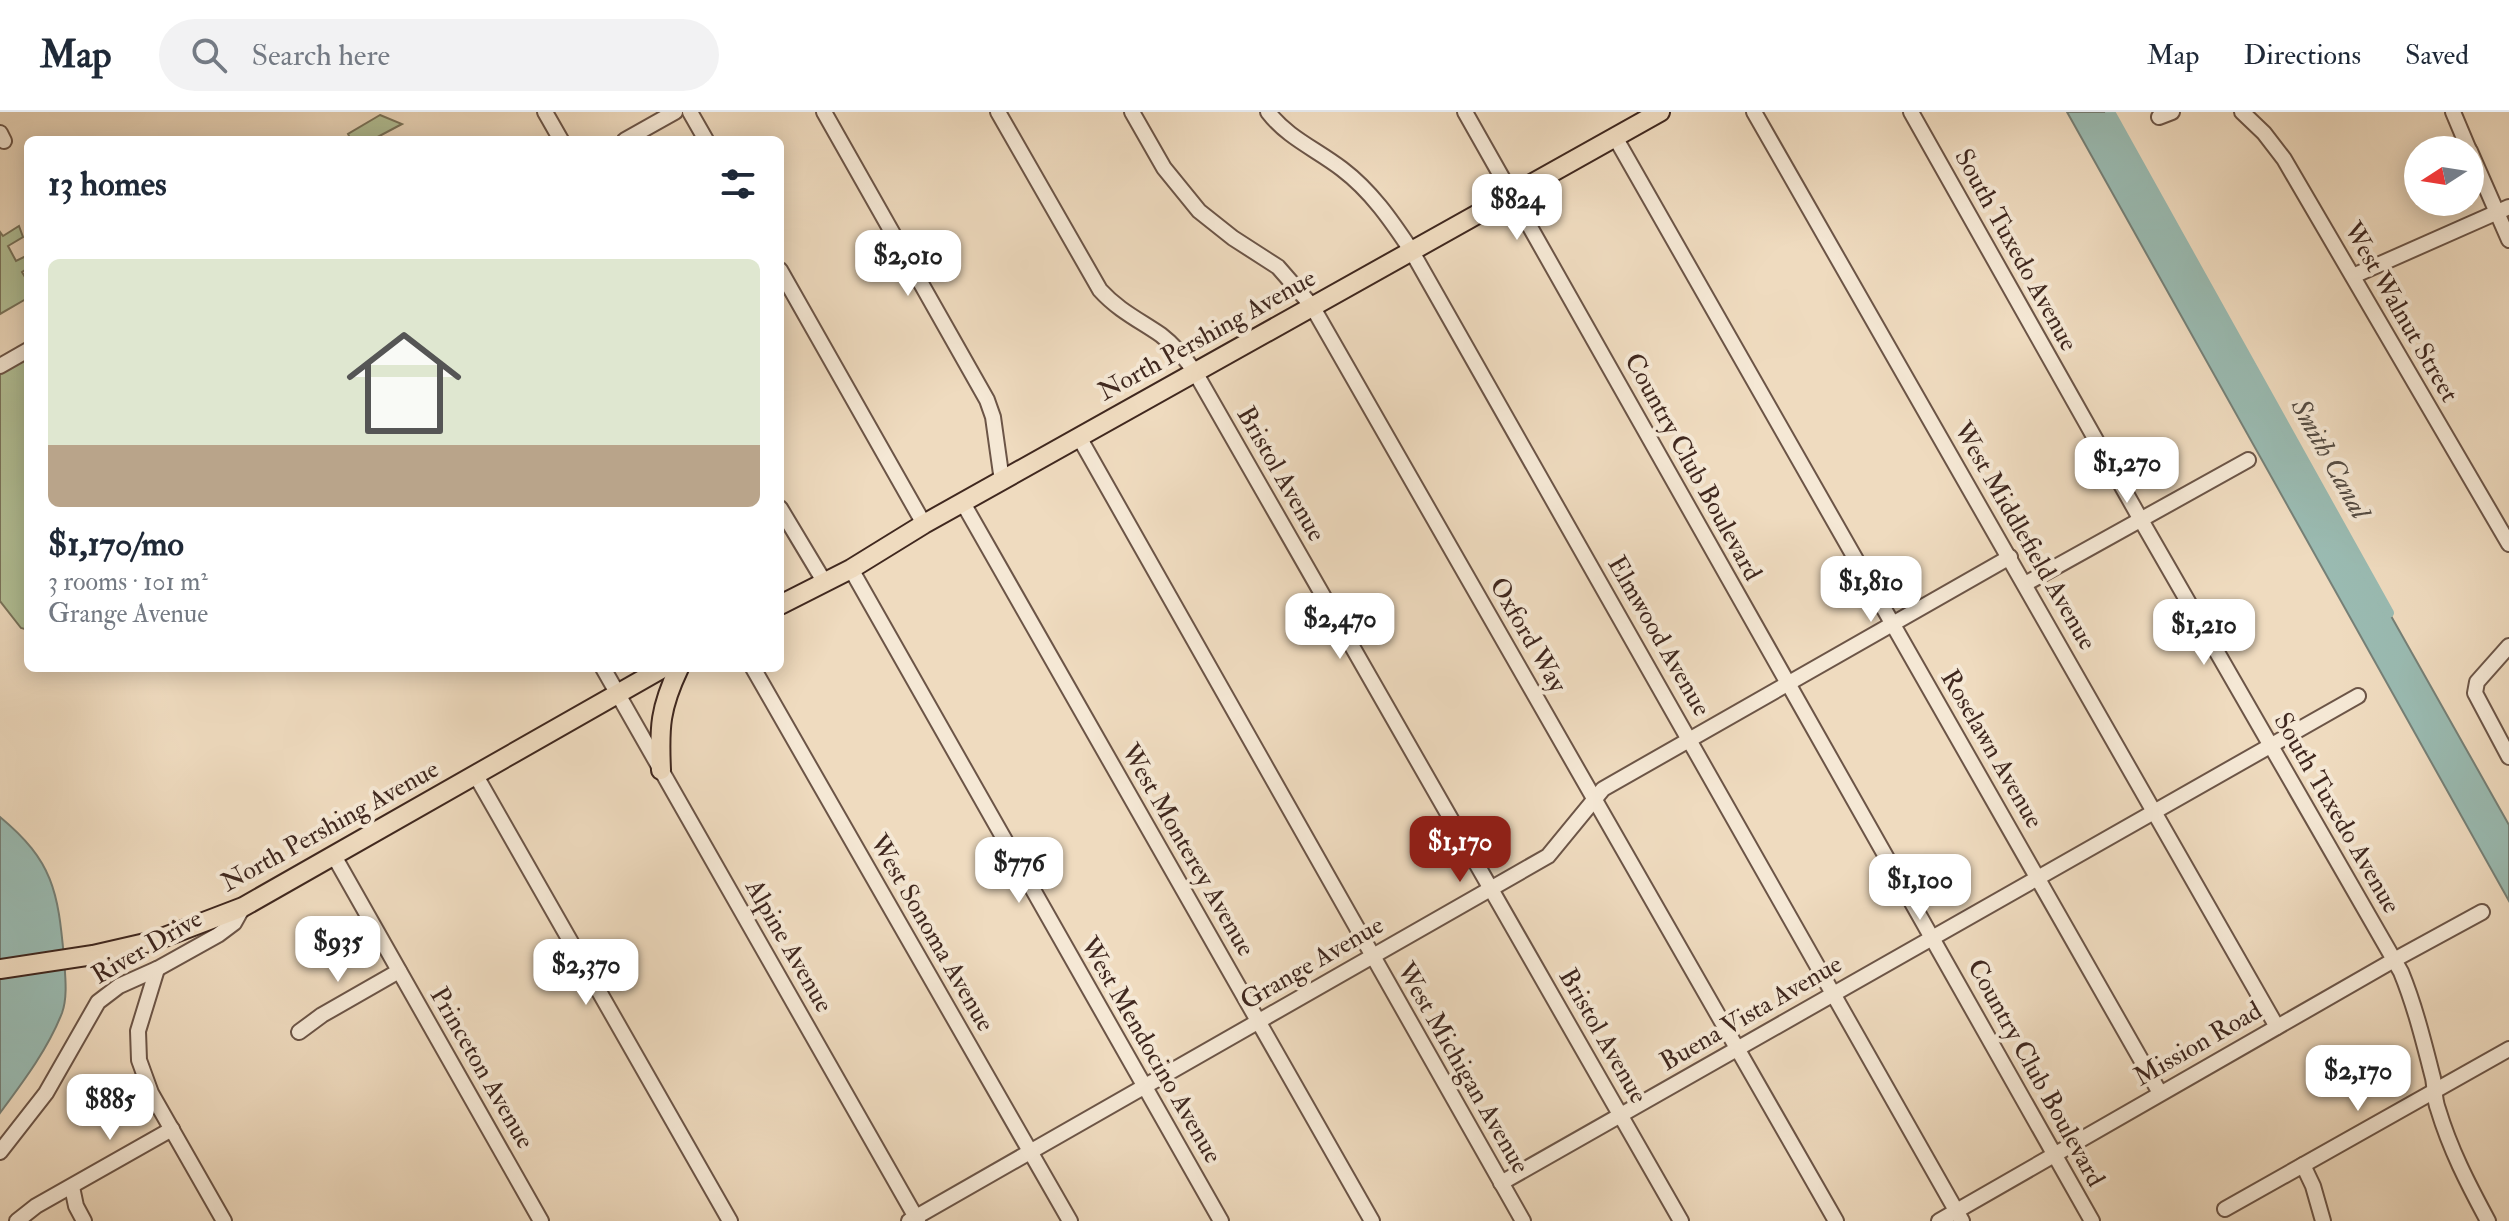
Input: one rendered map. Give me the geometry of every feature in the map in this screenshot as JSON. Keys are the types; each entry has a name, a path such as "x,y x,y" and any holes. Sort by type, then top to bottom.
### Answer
{"main road":[{"name":"North Pershing Avenue","path":"784,603 851,569 924,524 1660,112"},
{"name":"North Pershing Avenue","path":"0,969 93,955 167,937 243,907 656,672"},
{"path":"661,770 659,734 662,709 677,672"}],"street":[{"path":"545,112 559,136"},
{"path":"632,136 675,112"},
{"path":"690,112 704,136"},
{"path":"824,112 987,400 993,417 1002,481"},
{"name":"Bristol Avenue","path":"998,112 1100,290 1124,312 1162,336 1195,372 1681,1221"},
{"name":"Oxford Way","path":"1132,112 1164,168 1199,211 1278,267 1312,306 1836,1221"},
{"name":"Elmwood Avenue","path":"1268,112 1290,136 1358,182 1387,215 1411,250 1960,1216"},
{"name":"Country Club Boulevard","path":"1465,112 2092,1221"},
{"name":"West Middlefield Avenue","path":"1754,112 2277,1027"},
{"name":"South Tuxedo Avenue","path":"1911,112 2394,960 2413,1001 2437,1107 2459,1167 2488,1221"},
{"name":"West Walnut Street","path":"2242,112 2264,133 2284,159 2509,544"},
{"path":"2453,112 2463,136"},
{"name":"Roselawn Avenue","path":"1615,137 2160,1093"},
{"path":"2484,176 2503,210 2509,240"},
{"path":"2353,276 2503,210"},
{"path":"784,277 924,524"},
{"path":"0,366 24,352"},
{"name":"West Michigan Avenue","path":"1079,437 1523,1221"},
{"path":"2025,584 2248,460"},
{"name":"West Monterey Avenue","path":"963,503 1372,1221"},
{"path":"784,515 825,583"},
{"name":"Grange Avenue","path":"914,1220 1548,856 1603,789 2010,557"},
{"name":"West Mendocino Avenue","path":"851,569 1221,1221"},
{"path":"2509,646 2491,664 2475,688 2476,698 2509,757"},
{"name":"Alpine Avenue","path":"605,672 914,1220"},
{"name":"West Sonoma Avenue","path":"755,672 1070,1221"},
{"name":"Buena Vista Avenue","path":"1501,1183 2358,696"},
{"path":"475,774 730,1221"},
{"name":"Princeton Avenue","path":"334,856 541,1221"},
{"name":"River Drive","path":"0,1152 46,1093 98,1002 119,986 218,935 234,923 243,907"},
{"name":"Mission Road","path":"1939,1221 1960,1216 2055,1154 2482,912"},
{"path":"157,969 138,1031 139,1060 151,1093 224,1221"},
{"path":"299,1032 322,1015 399,971"},
{"path":"2225,1209 2509,1049"},
{"path":"17,1221 36,1206 172,1129"},
{"path":"2303,1165 2323,1221"},
{"path":"72,1187 76,1206 84,1221"}],"green space":[{"path":"380,115 402,124 380,136 348,134"},
{"path":"19,226 23,237 8,246 16,261 24,257 24,300 0,314 0,232 3,236"},
{"path":"24,359 24,629 0,601 0,374"}],"water":[{"path":"2067,112 2110,112 2509,825 2509,901"},
{"path":"0,817 32,848 50,879 59,914 66,986 62,1013 50,1039 0,1113"}],"waterway":[{"name":"Smith Canal","path":"2110,112 2389,613"}]}
